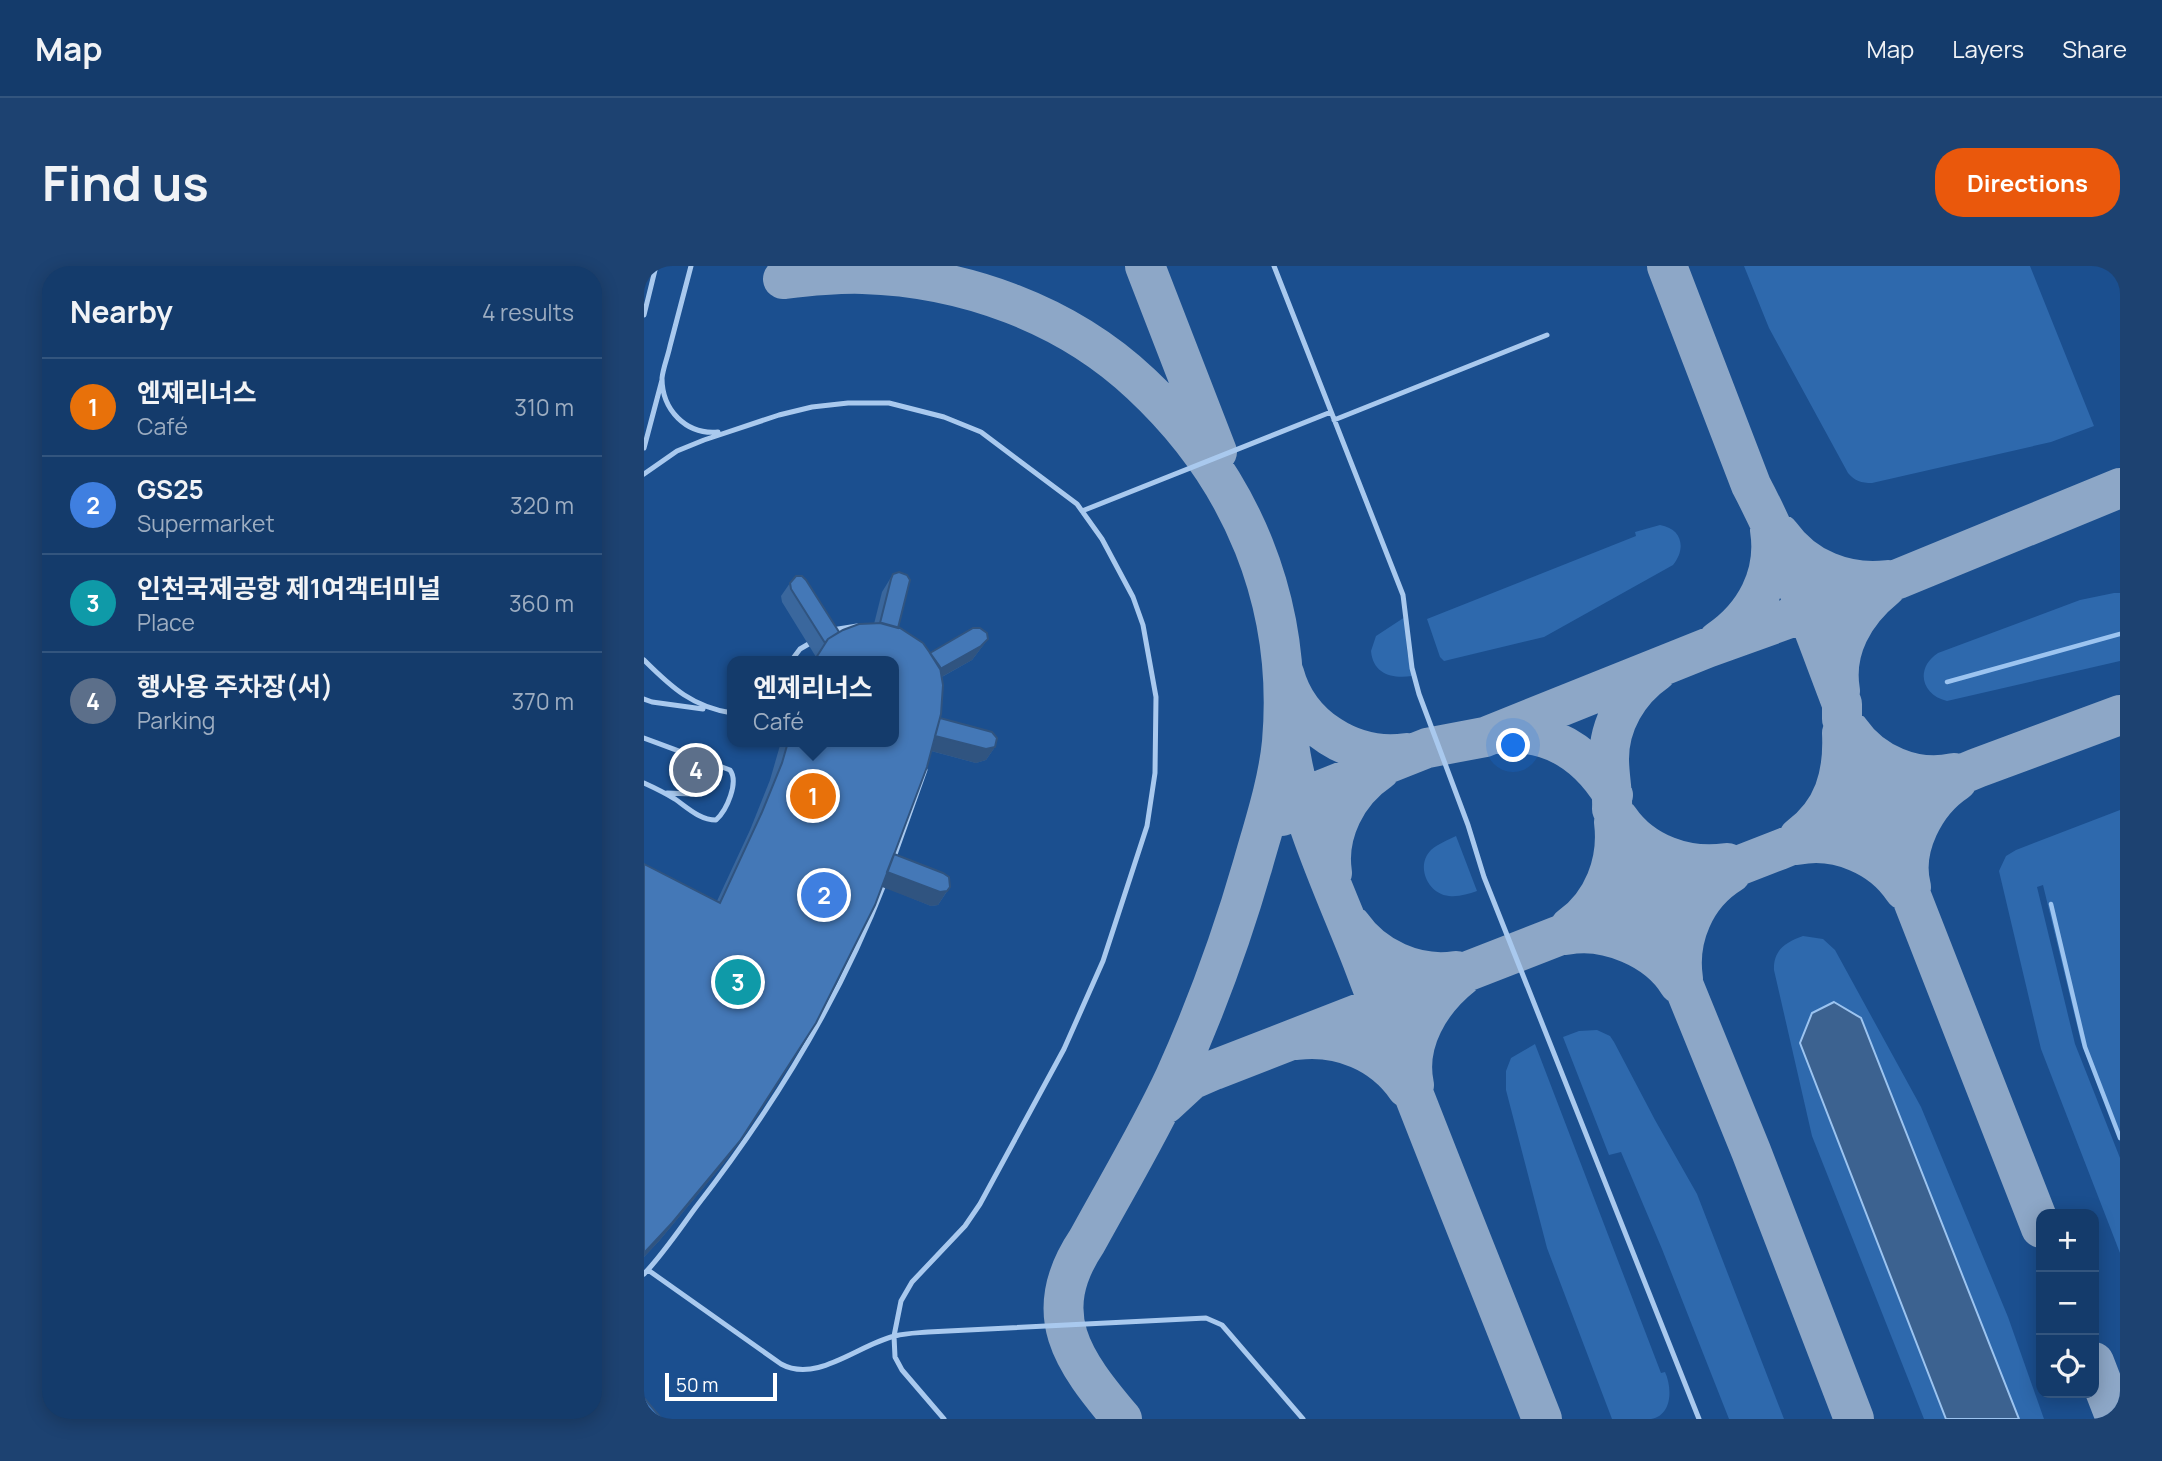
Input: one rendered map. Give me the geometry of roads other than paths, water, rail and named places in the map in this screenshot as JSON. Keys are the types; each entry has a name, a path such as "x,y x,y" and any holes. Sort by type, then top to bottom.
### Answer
{"lane":[{"path":"644,315 656,266"},
{"path":"644,448 691,266"},
{"path":"1274,266 1403,595 1412,668 1419,694 1468,825 1484,877 1699,1417 1688,1419"},
{"path":"1334,419 1547,335"},
{"path":"662,377 666,403 677,418 690,428 708,433 728,432"},
{"path":"644,474 677,451 779,415 812,407 848,403 889,403 944,417 981,432 1077,504 1122,575 1143,625 1156,697 1155,773 1147,826 1103,961 1064,1049 980,1204 965,1226 912,1282 901,1301 894,1336 895,1357 902,1370 944,1419"},
{"path":"1082,510 1331,412"},
{"path":"829,631 856,626 867,628"},
{"path":"795,656 800,649 820,637"},
{"path":"644,660 665,682 690,700 711,710"},
{"path":"644,699 727,712"},
{"path":"644,738 730,770 735,776 721,815 716,820 693,813 664,792 644,783"},
{"path":"664,792 692,794 701,772 696,757"},
{"path":"892,863 927,764"},
{"path":"887,876 868,926 809,1042 732,1161 646,1272 781,1364 796,1370 815,1369 894,1336 1206,1318 1222,1325 1303,1419"}],"waterway":[{"path":"1947,682 2120,634"},
{"path":"2051,904 2085,1047 2120,1138"}],"place":[{"name":"행사용 주차장(서)","path":"696,770"},
{"name":"엔제리너스","path":"813,796"},
{"name":"GS25","path":"824,895"},
{"name":"인천국제공항 제1여객터미널","path":"738,982"}]}
